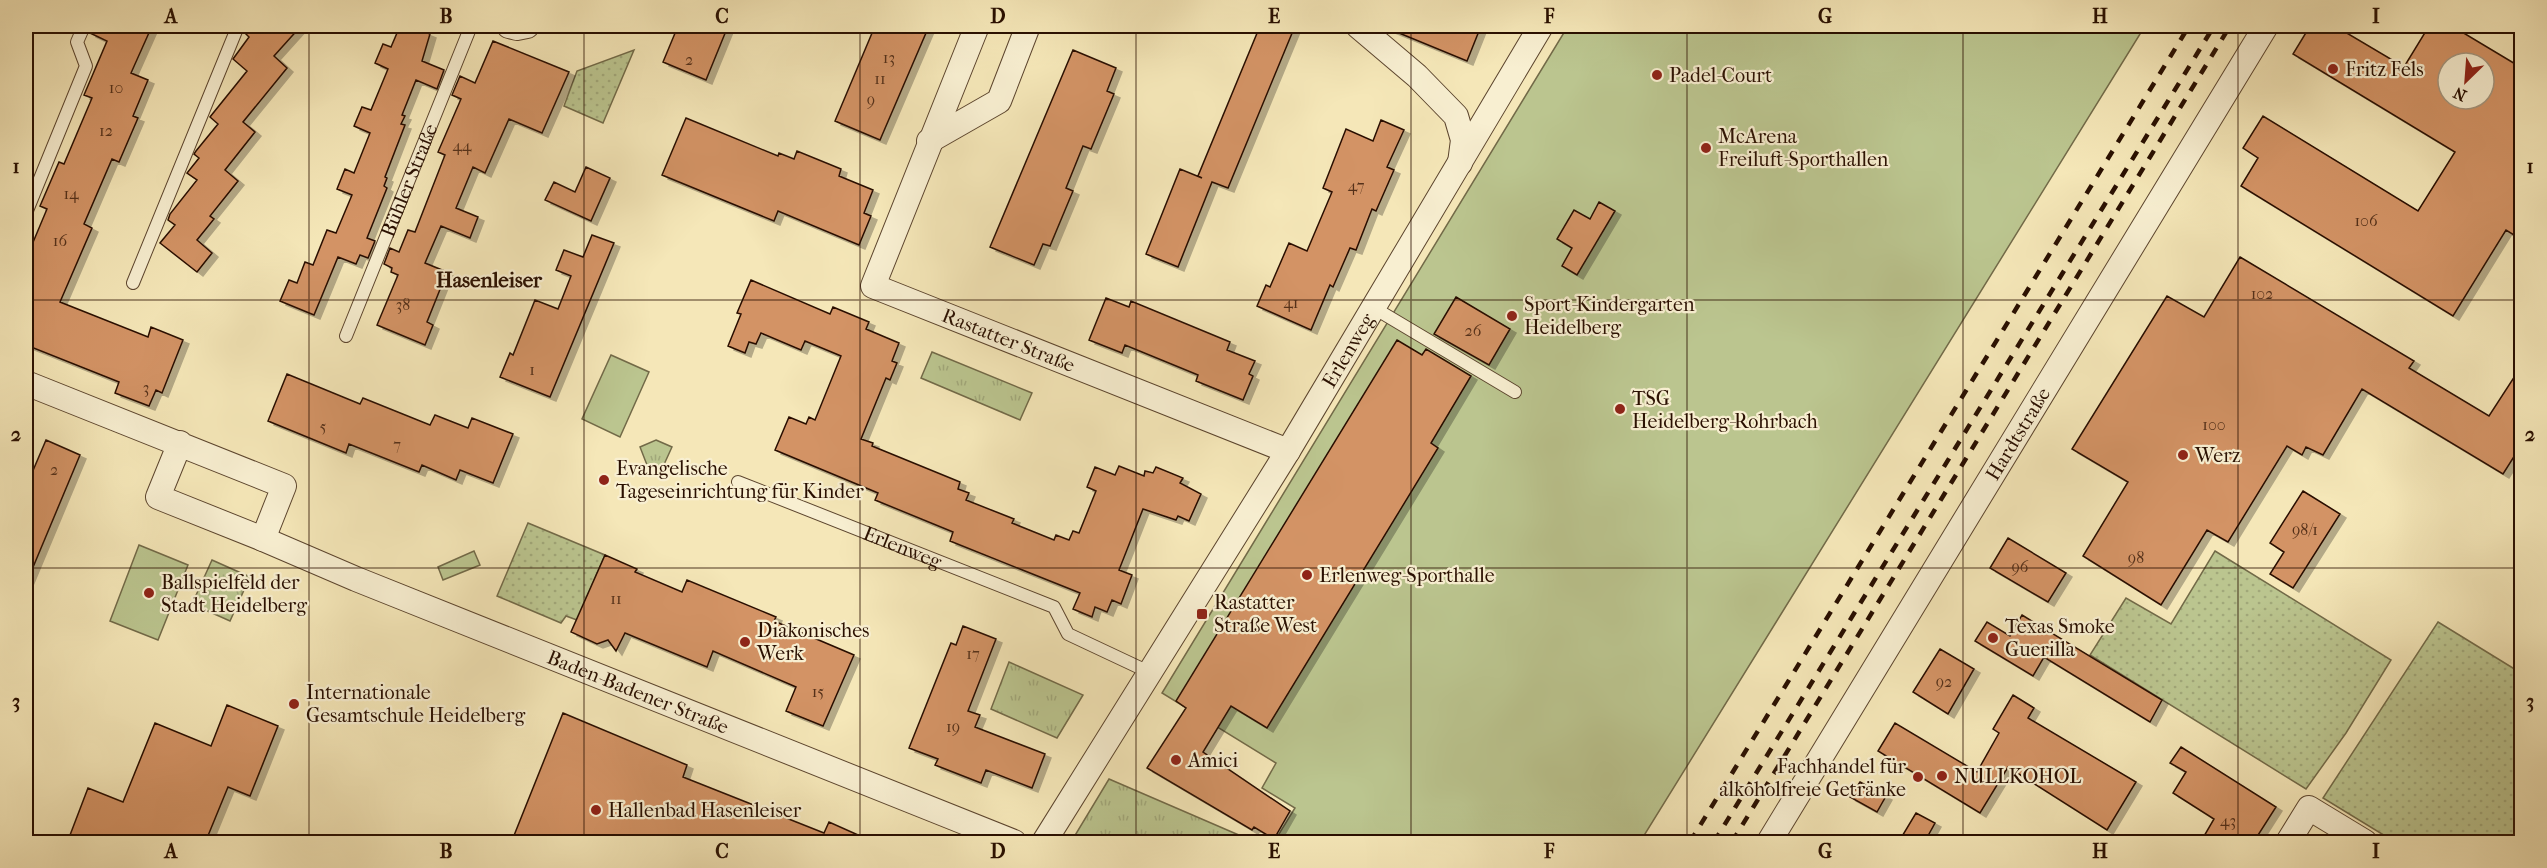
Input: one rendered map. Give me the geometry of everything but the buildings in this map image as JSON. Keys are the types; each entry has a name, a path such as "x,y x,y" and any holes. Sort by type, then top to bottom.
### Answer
{"street":[{"path":"509,26 517,28 527,26"},
{"name":"Rastatter Straße","path":"977,26 929,141 873,286 1288,452"},
{"path":"929,141 999,101 1028,26"},
{"path":"1358,26 1416,76 1456,116 1463,140 1460,165"},
{"name":"Erlenweg","path":"1044,843 1288,452 1541,26"},
{"name":"Hardtstraße","path":"1769,843 2266,26"},
{"path":"26,383 284,486 264,538"},
{"name":"Baden-Badener Straße","path":"180,443 158,497 264,538 356,579 1014,843"},
{"path":"2288,843 2308,808 2365,843"}],"lane":[{"path":"26,213 86,66 77,42 84,26"},
{"path":"133,283 238,26"},
{"name":"Bühler Straße","path":"346,336 471,26"},
{"path":"1374,308 1515,392"},
{"name":"Erlenweg","path":"738,482 1054,608 1068,634 1151,673"}],"green space":[{"name":"TSG Heidelberg-Rohrbach","path":"1568,26 2145,26 1640,842 1274,842 1295,808 1262,788 1276,763 1162,693"},
{"path":"634,50 603,123 564,106 577,71"},
{"path":"932,352 1032,393 1020,420 921,378"},
{"path":"611,355 649,372 620,437 582,419"},
{"path":"656,440 672,447 661,471 647,465 640,447"},
{"path":"528,523 605,555 577,620 566,616 561,623 497,596"},
{"name":"Ballspielfeld der Stadt Heidelberg","path":"139,545 188,565 158,640 110,621"},
{"path":"474,551 480,565 443,580 438,567"},
{"path":"2215,551 2391,660 2346,733 2306,789 2090,655 2126,598 2171,624"},
{"path":"212,560 250,577 230,621 192,604"},
{"path":"2438,622 2521,673 2521,842 2395,842 2323,798"},
{"path":"1009,662 1083,695 1057,738 991,709"},
{"path":"1109,779 1255,842 1071,842"}],"railway":[{"path":"1690,842 2189,26"},
{"path":"1714,842 2214,26"},
{"path":"1732,842 2230,26"}],"place":[{"name":"Fritz Fels","path":"2333,69"},
{"name":"Padel-Court","path":"1657,75"},
{"name":"McArena Freiluft-Sporthallen","path":"1706,148"},
{"name":"Sport-Kindergarten Heidelberg","path":"1512,316"},
{"name":"TSG Heidelberg-Rohrbach","path":"1620,409"},
{"name":"Werz","path":"2183,455"},
{"name":"Evangelische Tageseinrichtung für Kinder","path":"604,480"},
{"name":"Erlenweg-Sporthalle","path":"1307,575"},
{"name":"Ballspielfeld der Stadt Heidelberg","path":"149,593"},
{"name":"Rastatter Straße West","path":"1202,614"},
{"name":"Texas Smoke Guerilla","path":"1993,638"},
{"name":"Diakonisches Werk","path":"745,642"},
{"name":"Internationale Gesamtschule Heidelberg","path":"294,704"},
{"name":"Amici","path":"1176,760"},
{"name":"NULLKOHOL","path":"1942,776"},
{"name":"Fachhandel für alkoholfreie Getränke","path":"1918,777"},
{"name":"Hallenbad Hasenleiser","path":"596,810"}],"district":[{"name":"Hasenleiser","path":"489,280"}]}
